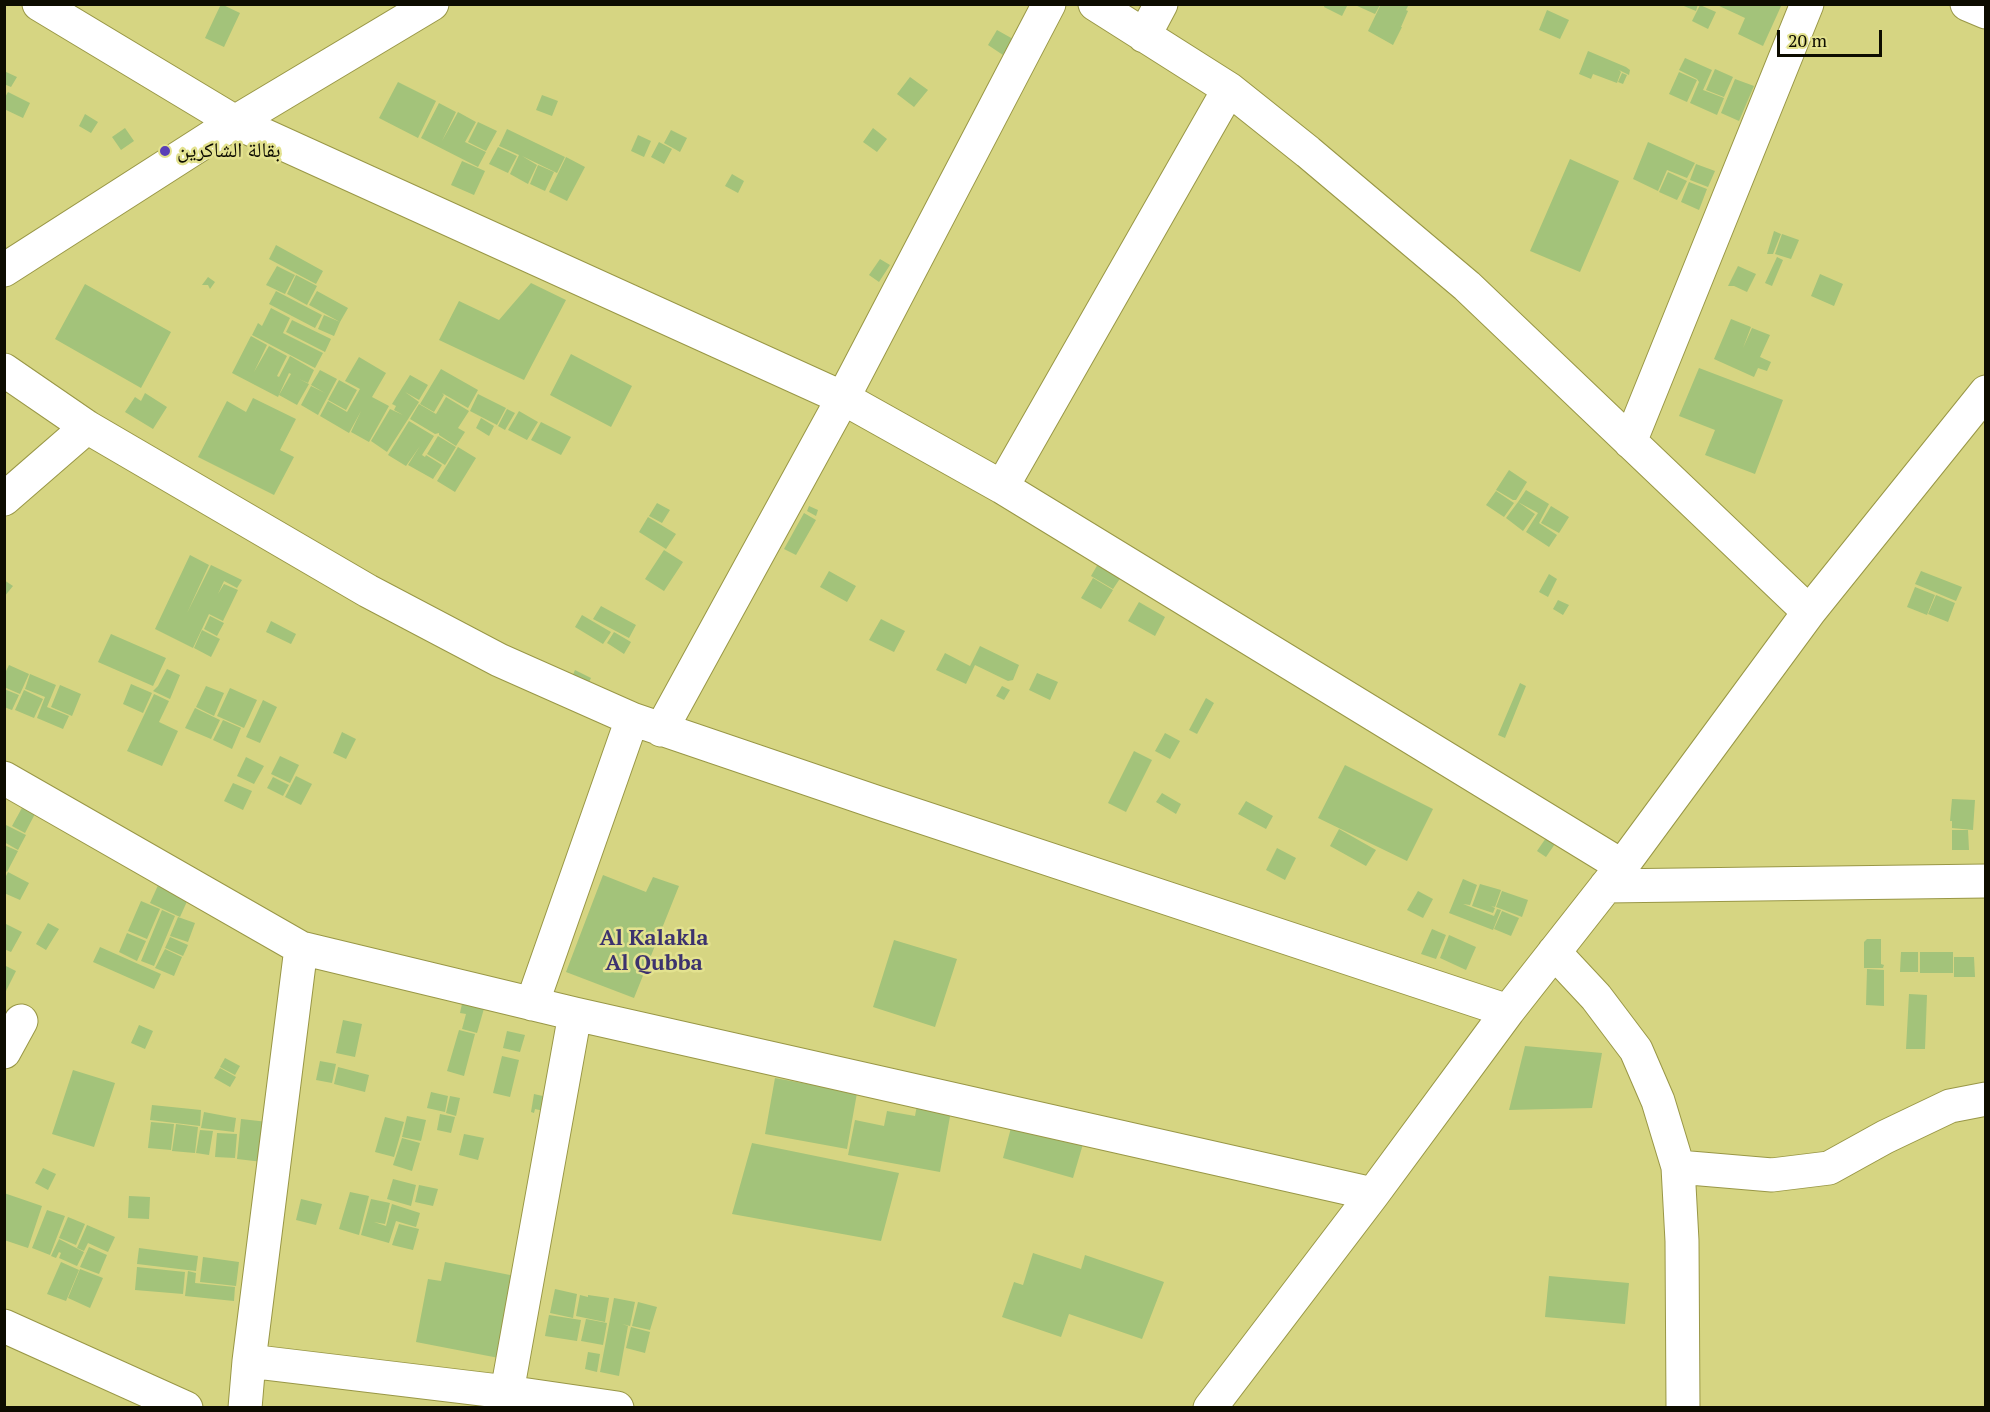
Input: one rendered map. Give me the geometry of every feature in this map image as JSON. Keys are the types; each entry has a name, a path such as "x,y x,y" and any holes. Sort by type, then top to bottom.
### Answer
{"street":[{"path":"39,4 235,122 843,398 1002,487 1614,876 1986,881"},
{"path":"4,270 235,122 432,4"},
{"path":"532,1004 647,724 843,398 1049,4"},
{"path":"1095,4 1229,89 1308,152 1467,286 1809,612"},
{"path":"1144,36 1161,4"},
{"path":"1630,442 1807,4"},
{"path":"1967,4 1986,12"},
{"path":"1002,487 1229,89"},
{"path":"4,370 87,427 378,596 499,660 647,724 1508,1011"},
{"path":"1210,1407 1373,1194 1508,1011 1614,876 1809,612 1986,392"},
{"path":"4,499 87,427"},
{"path":"4,778 301,948 575,1014 1373,1194"},
{"path":"245,1407 301,948"},
{"path":"1554,952 1596,997 1636,1050 1659,1101 1678,1167 1682,1241 1683,1407"},
{"path":"507,1392 575,1014"},
{"path":"4,1052 21,1021"},
{"path":"1678,1167 1772,1175 1829,1168 1885,1137 1950,1106 1986,1099"},
{"path":"4,1326 186,1407"},
{"path":"249,1361 617,1407"}],"building":[{"path":"221,4 240,13 224,47 205,38"},
{"path":"1325,4 1348,4 1342,16 1324,7"},
{"path":"1381,4 1408,6 1402,27 1393,45 1368,31"},
{"path":"1679,4 1698,4 1696,11"},
{"path":"1715,4 1782,4 1763,46 1738,34 1745,18"},
{"path":"1355,5 1380,5 1375,14"},
{"path":"1700,5 1716,12 1708,29 1692,21"},
{"path":"1547,10 1569,20 1560,39 1539,30"},
{"path":"997,30 1013,39 1003,55 988,45"},
{"path":"1588,51 1626,67 1630,70 1629,75 1619,70 1621,72 1617,83 1593,74 1591,79 1579,74"},
{"path":"1685,58 1712,70 1703,90 1724,98 1717,115 1690,103 1699,82 1679,70"},
{"path":"1715,69 1733,77 1724,97 1706,90"},
{"path":"4,71 17,77 11,87 4,84"},
{"path":"1679,72 1697,80 1687,102 1669,94"},
{"path":"1622,73 1627,75 1623,84 1618,82"},
{"path":"910,77 928,90 914,107 897,94"},
{"path":"1735,79 1754,86 1739,121 1721,113"},
{"path":"398,82 436,101 418,138 379,118"},
{"path":"8,92 30,103 23,118 4,109 4,99"},
{"path":"542,95 558,101 552,116 536,110"},
{"path":"439,103 456,112 442,141 458,112 476,122 465,142 486,152 478,167 421,138"},
{"path":"85,114 98,122 91,133 79,126"},
{"path":"478,122 497,131 486,151 468,142"},
{"path":"125,128 134,141 121,150 112,137"},
{"path":"873,128 887,139 877,152 863,142"},
{"path":"507,129 565,157 557,173 522,156 537,165 528,184 510,174 519,155 499,146"},
{"path":"671,130 687,138 680,152 664,143"},
{"path":"638,135 651,141 644,157 631,151"},
{"path":"659,142 672,149 664,164 651,157"},
{"path":"1648,142 1695,163 1687,178 1667,170 1658,191 1633,179"},
{"path":"498,147 517,156 508,173 489,164"},
{"path":"566,157 585,167 567,201 549,192"},
{"path":"1570,159 1619,181 1580,272 1530,251"},
{"path":"462,161 485,171 474,195 451,185"},
{"path":"1696,164 1715,171 1708,187 1690,180"},
{"path":"538,165 554,172 545,191 530,184"},
{"path":"1668,172 1687,181 1677,200 1659,192"},
{"path":"732,174 744,181 738,193 725,186"},
{"path":"1689,182 1707,189 1699,210 1681,202"},
{"path":"1774,231 1781,234 1773,254 1767,254"},
{"path":"1782,234 1799,240 1791,259 1775,254"},
{"path":"276,245 323,271 316,284 269,259"},
{"path":"1777,257 1783,260 1772,286 1765,283"},
{"path":"880,259 890,265 879,282 869,275"},
{"path":"277,266 295,275 285,294 266,285"},
{"path":"1738,266 1756,274 1747,292 1734,286 1728,286"},
{"path":"1820,274 1843,284 1834,306 1811,296"},
{"path":"296,275 317,286 307,305 287,294"},
{"path":"208,277 215,282 210,289 208,285 202,285"},
{"path":"531,283 566,300 524,380 439,340 459,301 499,320"},
{"path":"85,284 171,332 141,388 55,339"},
{"path":"276,291 322,315 315,328 269,304"},
{"path":"317,291 348,308 340,322 309,305"},
{"path":"271,308 290,318 283,333 323,353 315,368 252,335 258,323 262,326"},
{"path":"324,315 340,322 334,336 318,329"},
{"path":"1731,319 1751,327 1743,348 1752,328 1770,335 1760,357 1771,362 1767,371 1758,368 1754,377 1714,359"},
{"path":"292,320 331,339 325,352 286,332"},
{"path":"251,336 267,345 254,372 269,346 287,356 277,376 279,377 290,356 314,370 308,383 299,379 309,384 297,405 279,395 291,374 289,373 278,397 232,373"},
{"path":"571,354 632,386 611,427 550,395"},
{"path":"359,357 386,373 372,397 389,406 369,442 351,432 361,411 349,433 320,416 328,401 347,412 360,389 345,381"},
{"path":"1699,368 1783,400 1755,474 1705,455 1715,430 1679,416"},
{"path":"441,369 478,390 468,408 442,393 444,395 434,412 420,404"},
{"path":"320,370 337,379 318,415 301,405 311,386 325,393 311,385"},
{"path":"410,375 428,385 419,400 405,392 419,402 387,452 371,441 390,409 403,415 394,410 396,406 392,404"},
{"path":"339,380 357,390 346,410 328,400"},
{"path":"145,393 167,407 153,429 125,412 135,397 141,401"},
{"path":"478,394 506,408 497,425 470,411"},
{"path":"446,397 469,411 458,428 465,432 456,446 439,433 435,434 410,419 419,404 436,414"},
{"path":"253,398 296,419 280,450 294,457 274,495 198,457 227,401 246,412"},
{"path":"507,409 515,413 505,430 498,426"},
{"path":"519,411 538,422 527,440 508,430"},
{"path":"481,418 494,426 489,436 476,428"},
{"path":"409,421 434,436 422,455 442,465 433,479 408,465 420,446 406,466 388,455"},
{"path":"541,422 571,437 561,455 531,440"},
{"path":"438,436 456,447 445,465 427,454"},
{"path":"458,447 476,458 455,492 437,481"},
{"path":"1509,470 1527,482 1516,500 1496,490"},
{"path":"1526,490 1549,504 1539,523 1557,535 1549,547 1526,532 1538,513 1518,502"},
{"path":"1496,491 1514,503 1504,517 1486,505"},
{"path":"1518,502 1535,514 1523,531 1506,518"},
{"path":"657,503 670,510 662,523 649,516"},
{"path":"809,506 818,510 816,516 807,511"},
{"path":"1551,506 1569,517 1559,533 1541,523"},
{"path":"804,513 816,520 796,555 784,549"},
{"path":"648,517 676,534 666,549 639,532"},
{"path":"664,550 683,562 664,591 645,579"},
{"path":"190,555 209,565 187,613 211,565 242,580 237,588 224,581 218,594 224,584 238,590 223,621 209,614 193,648 155,629"},
{"path":"1098,564 1121,577 1113,589 1091,576"},
{"path":"829,571 856,586 847,602 820,587"},
{"path":"1921,571 1962,587 1956,601 1915,584"},
{"path":"1549,574 1557,579 1548,597 1539,592"},
{"path":"1093,578 1113,590 1101,609 1081,598"},
{"path":"4,580 13,586 4,597"},
{"path":"1915,587 1935,595 1927,615 1907,607"},
{"path":"1936,595 1955,603 1948,622 1928,614"},
{"path":"1558,600 1569,605 1563,615 1553,609"},
{"path":"1139,602 1165,617 1155,636 1128,621"},
{"path":"601,606 636,625 629,638 593,619"},
{"path":"582,615 611,632 603,644 575,627"},
{"path":"210,616 224,623 217,636 204,629"},
{"path":"881,619 905,631 894,652 869,640"},
{"path":"271,621 296,634 291,644 266,632"},
{"path":"202,630 220,639 211,657 194,648"},
{"path":"614,632 631,642 624,654 607,643"},
{"path":"111,634 166,658 153,686 98,662"},
{"path":"980,646 1019,665 1013,680 1008,681 975,665 966,684 936,670 945,653 970,666"},
{"path":"9,665 29,674 20,694 4,687 4,675"},
{"path":"167,669 180,675 170,699 153,691"},
{"path":"575,670 591,678 588,684 572,677"},
{"path":"1037,673 1058,682 1050,700 1029,690"},
{"path":"30,674 56,685 47,707 69,716 63,729 37,718 45,697 25,689"},
{"path":"1520,683 1526,686 1505,738 1498,735"},
{"path":"131,684 152,693 143,713 123,704"},
{"path":"60,685 81,694 72,716 51,707"},
{"path":"206,686 224,693 214,716 196,707"},
{"path":"1002,686 1010,690 1004,700 996,696"},
{"path":"230,688 257,700 244,728 217,716"},
{"path":"4,689 19,695 12,710 4,707"},
{"path":"24,690 43,699 34,718 15,710"},
{"path":"154,694 169,701 159,722 178,731 162,766 127,751"},
{"path":"1206,698 1214,703 1197,734 1189,730"},
{"path":"263,700 277,707 260,743 246,737"},
{"path":"195,708 220,720 211,739 185,728"},
{"path":"223,720 241,728 232,749 213,740"},
{"path":"342,732 356,739 346,759 333,753"},
{"path":"1165,733 1180,741 1170,759 1155,751"},
{"path":"1134,751 1152,760 1126,812 1108,803"},
{"path":"280,756 299,765 290,783 271,774"},
{"path":"246,757 264,766 254,784 237,776"},
{"path":"1345,765 1433,809 1407,861 1318,818"},
{"path":"296,776 312,784 301,805 285,797"},
{"path":"273,777 289,785 283,796 267,788"},
{"path":"233,783 252,791 243,810 224,801"},
{"path":"1162,793 1181,804 1176,814 1156,802"},
{"path":"1952,799 1975,800 1973,830 1952,828 1952,821 1950,821"},
{"path":"1246,801 1273,816 1266,829 1238,814"},
{"path":"23,806 36,812 25,833 12,826"},
{"path":"4,824 26,835 18,850 4,842"},
{"path":"1339,829 1376,850 1366,866 1330,846"},
{"path":"1952,830 1968,830 1969,850 1952,850"},
{"path":"1548,835 1557,841 1546,857 1537,851"},
{"path":"4,845 18,851 7,872 4,870"},
{"path":"1277,848 1296,858 1285,880 1266,870"},
{"path":"8,872 29,883 20,900 4,893 4,880"},
{"path":"603,875 646,892 653,877 679,886 634,998 566,972"},
{"path":"1463,879 1477,885 1470,905 1463,904 1494,916 1497,909 1501,910 1493,930 1449,913"},
{"path":"160,881 189,897 180,917 150,903"},
{"path":"1480,884 1501,890 1495,907 1491,906 1495,908 1493,913 1472,906"},
{"path":"1418,891 1433,899 1423,918 1407,910"},
{"path":"1502,891 1528,900 1522,917 1496,907"},
{"path":"141,901 160,909 147,939 128,931"},
{"path":"162,910 175,916 154,966 141,961"},
{"path":"1502,911 1519,918 1511,936 1494,929"},
{"path":"178,917 195,923 188,942 170,936"},
{"path":"4,923 22,932 11,952 4,949"},
{"path":"48,923 59,929 46,950 36,944"},
{"path":"1432,929 1446,935 1436,959 1421,954"},
{"path":"127,933 146,941 137,961 119,952"},
{"path":"1449,935 1476,947 1466,970 1440,958"},
{"path":"170,937 188,945 183,956 165,948"},
{"path":"1867,939 1881,939 1883,968 1864,968 1864,942"},
{"path":"894,940 957,959 935,1027 873,1007"},
{"path":"100,947 161,974 154,989 93,962"},
{"path":"165,949 182,957 174,976 155,968"},
{"path":"1901,952 1918,952 1918,972 1900,972"},
{"path":"1920,952 1953,952 1953,973 1920,973"},
{"path":"1954,957 1974,957 1975,977 1954,977"},
{"path":"4,965 16,971 4,995"},
{"path":"1867,969 1884,970 1884,1006 1866,1005"},
{"path":"1909,994 1927,995 1925,1049 1906,1049"},
{"path":"463,999 485,1005 477,1033 462,1029 466,1014 460,1013"},
{"path":"343,1020 362,1024 355,1057 336,1053"},
{"path":"139,1025 153,1031 145,1049 131,1043"},
{"path":"459,1030 475,1034 464,1076 447,1071"},
{"path":"507,1031 525,1035 520,1052 503,1048"},
{"path":"1525,1046 1602,1053 1592,1108 1509,1110"},
{"path":"502,1056 519,1060 510,1097 493,1093"},
{"path":"225,1058 240,1066 235,1075 220,1067"},
{"path":"320,1061 336,1064 332,1083 316,1080"},
{"path":"338,1067 369,1075 365,1092 334,1084"},
{"path":"220,1068 236,1077 230,1087 214,1078"},
{"path":"73,1070 115,1083 94,1147 52,1134"},
{"path":"775,1078 857,1093 847,1149 765,1134"},
{"path":"431,1092 448,1096 445,1112 427,1108"},
{"path":"534,1094 547,1097 544,1111 535,1109 534,1113 531,1112"},
{"path":"450,1096 460,1098 456,1116 446,1113"},
{"path":"152,1105 201,1110 200,1126 150,1120"},
{"path":"917,1105 951,1111 940,1172 848,1155 855,1120 884,1126 887,1111 915,1116"},
{"path":"204,1112 236,1118 234,1132 201,1128"},
{"path":"440,1114 455,1117 451,1133 437,1130"},
{"path":"407,1116 426,1120 421,1141 402,1137"},
{"path":"385,1117 404,1122 394,1157 375,1152"},
{"path":"241,1119 268,1122 263,1162 237,1159"},
{"path":"151,1122 174,1124 171,1150 148,1148"},
{"path":"176,1124 198,1127 195,1153 172,1151"},
{"path":"1012,1124 1083,1144 1073,1178 1003,1158"},
{"path":"200,1130 213,1131 209,1155 196,1153"},
{"path":"217,1133 237,1134 235,1158 215,1157"},
{"path":"464,1134 484,1138 478,1160 459,1155"},
{"path":"402,1138 420,1143 412,1171 393,1165"},
{"path":"752,1143 899,1173 881,1241 732,1214"},
{"path":"43,1168 56,1174 48,1190 35,1183"},
{"path":"393,1179 416,1185 411,1206 387,1199"},
{"path":"419,1185 438,1189 433,1206 415,1202"},
{"path":"350,1192 369,1196 359,1235 339,1229"},
{"path":"4,1193 42,1206 28,1248 4,1240"},
{"path":"129,1196 150,1197 149,1219 128,1218"},
{"path":"301,1199 322,1204 316,1225 296,1220"},
{"path":"371,1199 390,1203 385,1224 374,1222 386,1226 392,1204 420,1213 416,1227 396,1221 389,1243 361,1235"},
{"path":"47,1210 65,1216 50,1255 32,1248"},
{"path":"68,1217 85,1224 76,1245 59,1238"},
{"path":"399,1224 419,1229 413,1250 392,1245"},
{"path":"87,1225 115,1237 108,1252 88,1243 84,1251 77,1248"},
{"path":"59,1239 84,1252 77,1266 59,1258 61,1253 59,1252 56,1258 51,1256"},
{"path":"89,1247 107,1255 99,1274 80,1267"},
{"path":"139,1248 198,1256 196,1271 137,1264"},
{"path":"1033,1253 1081,1269 1085,1255 1164,1282 1142,1339 1069,1314 1061,1337 1002,1317 1014,1282 1023,1285"},
{"path":"203,1257 239,1262 236,1286 200,1282"},
{"path":"61,1262 79,1270 66,1301 47,1294"},
{"path":"445,1262 520,1277 504,1359 416,1342 428,1279 441,1281"},
{"path":"137,1267 185,1272 183,1294 135,1290"},
{"path":"80,1269 103,1278 90,1308 68,1298"},
{"path":"188,1271 196,1273 195,1283 235,1287 234,1301 185,1296"},
{"path":"1549,1276 1629,1283 1625,1324 1545,1317"},
{"path":"555,1289 577,1294 573,1318 550,1313"},
{"path":"580,1295 609,1298 605,1322 576,1316"},
{"path":"614,1298 635,1302 630,1326 622,1324 628,1326 619,1376 600,1372"},
{"path":"638,1302 657,1307 650,1330 632,1326"},
{"path":"549,1315 581,1320 577,1341 545,1336"},
{"path":"586,1319 607,1323 603,1345 581,1341"},
{"path":"631,1327 650,1332 645,1353 626,1348"},
{"path":"588,1352 600,1354 597,1372 585,1369"}],"place":[{"name":"بقالة الشاكرين","path":"165,151"}],"district":[{"name":"Al Kalakla Al Qubba","path":"654,952"}]}
